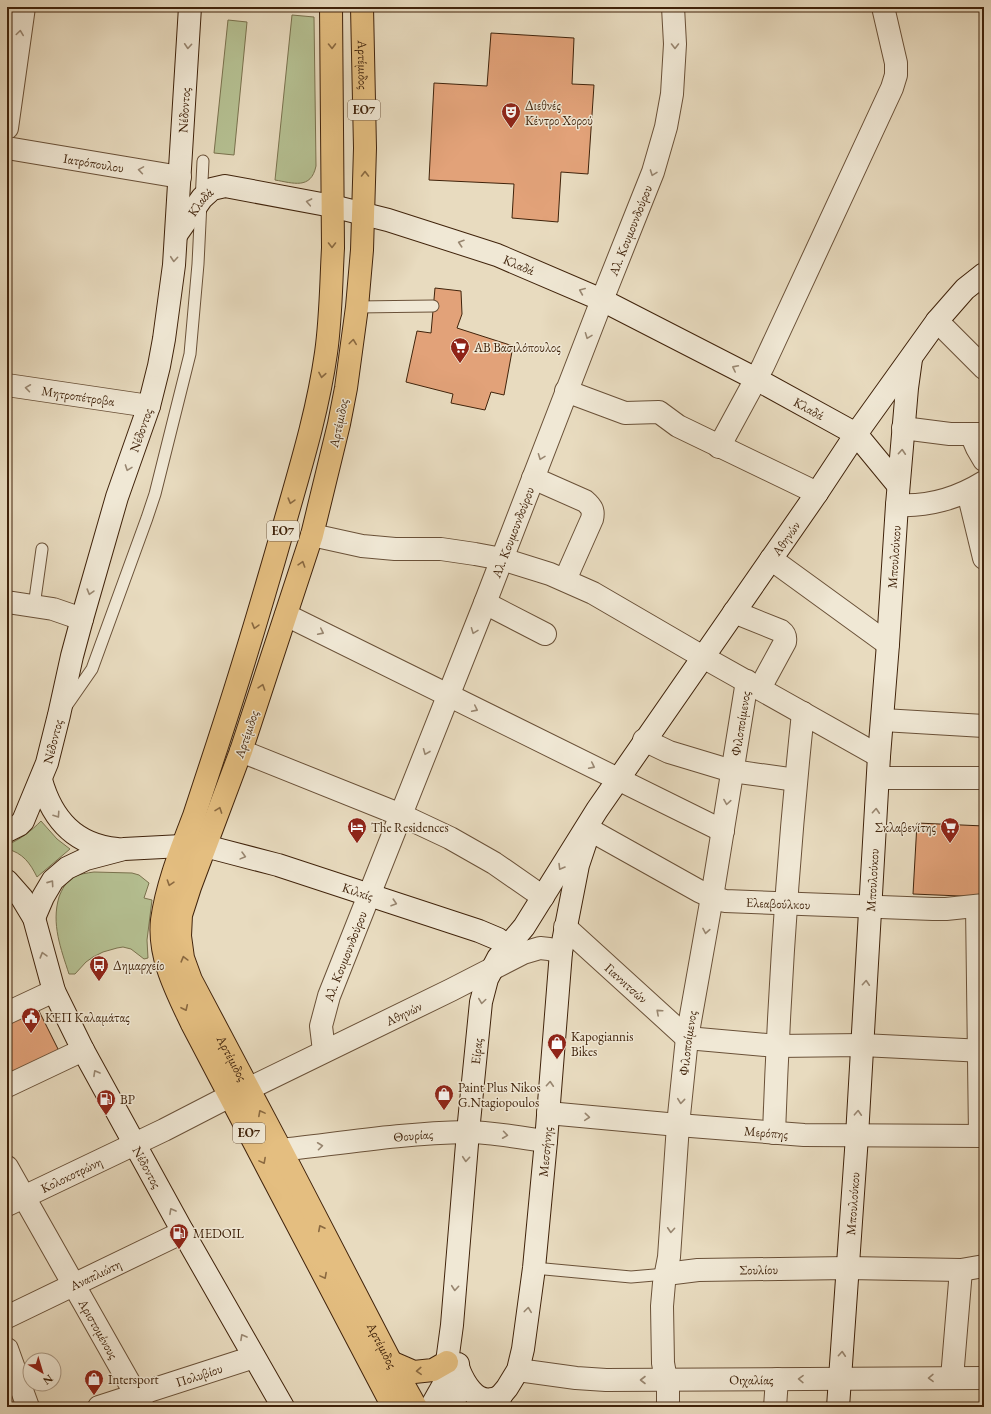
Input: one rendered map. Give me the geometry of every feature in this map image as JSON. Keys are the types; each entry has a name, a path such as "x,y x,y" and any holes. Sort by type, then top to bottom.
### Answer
{"main road":[{"name":"Αρτέμιδος","path":"362,7 365,148 362,250 352,346 339,424 312,535 241,751 205,846 182,914 180,936 183,958 191,980 239,1092 393,1407"},
{"name":"Αρτέμιδος","path":"329,9 332,256 328,336 316,406 303,460 254,630 214,756 182,846 168,892 162,922 163,945 167,964 176,990 239,1092 281,1150 391,1362 416,1407"},
{"path":"391,1362 414,1372 453,1366"}],"street":[{"path":"7,128 24,7"},
{"name":"Νέδοντος","path":"7,831 19,825 23,821 47,763 82,619 117,497 149,406 164,338 174,265 190,7"},
{"name":"Αλ. Κουμουνδούρου","path":"324,1051 321,1020 329,996 485,603 566,391 653,172 666,127 674,73 675,38 673,7"},
{"path":"719,447 756,380 895,80 896,63 883,7"},
{"name":"Ιατρόπουλου","path":"7,148 180,177"},
{"name":"Κλαδά","path":"176,236 202,198 212,189 225,186 364,213 497,255 602,300 856,434"},
{"name":"Αθηνών","path":"597,810 644,740 912,355 937,321 964,289 984,274"},
{"path":"937,321 984,368"},
{"name":"Μπουλούκου","path":"838,1407 857,1136 879,756 883,720 898,495 912,355"},
{"name":"Μητροπέτροβα","path":"7,385 149,406"},
{"path":"566,391 625,413 659,412 678,426 817,493"},
{"path":"904,428 950,434 978,434 977,448 984,460"},
{"path":"856,434 898,495 935,502 976,487 984,558"},
{"path":"533,478 586,501 591,506 593,512 592,519 565,580"},
{"path":"312,535 362,546 458,551 502,559 565,580 593,593 879,756"},
{"path":"770,559 888,644"},
{"path":"7,602 53,609 82,619"},
{"path":"485,603 544,634"},
{"name":"Φιλοποίμενος","path":"668,1407 668,1390 663,1363 662,1306 669,1257 678,1125 687,1038 712,897 732,771 754,685 785,642 786,638 785,634 781,631 734,612"},
{"path":"286,615 723,831"},
{"path":"774,1133 777,1046 796,780 803,714"},
{"path":"883,720 984,726"},
{"path":"644,740 669,752 732,771 796,780"},
{"path":"241,751 401,815 467,846 544,897"},
{"path":"878,778 984,778"},
{"path":"41,780 53,809 61,822 70,831 78,837 94,844 124,849"},
{"name":"Μεσσήνης","path":"453,1366 476,1395 496,1403 518,1370 523,1349 534,1268 561,952 578,865 597,810"},
{"name":"Είρας","path":"431,1407 453,1366 452,1325 468,1132 483,990 498,958 524,926 544,897 597,810"},
{"name":"Ελεαβούλκου","path":"590,830 699,891 712,897 731,901 943,909 980,906"},
{"name":"Κιλκίς","path":"124,849 205,846 278,865 479,931 498,939 508,946"},
{"path":"34,918 48,888 60,873 86,859 124,849"},
{"name":"Νέδοντος","path":"7,881 22,898 34,918 54,991 83,1050 183,1232 283,1407"},
{"path":"980,906 982,1136"},
{"name":"Γιαννιτσών","path":"565,927 687,1038"},
{"name":"Αθηνών","path":"239,1092 451,990 523,953 536,949 549,949 561,952"},
{"path":"7,1013 54,991"},
{"path":"687,1038 777,1046 862,1046 981,1051"},
{"path":"7,1086 83,1050"},
{"name":"Κολοκοτρώνη","path":"16,1201 239,1092"},
{"name":"Μερόπης","path":"548,1113 774,1133 857,1136 982,1136"},
{"name":"Θουρίας","path":"281,1150 407,1136 468,1132 546,1141"},
{"name":"Αριστομένους","path":"7,1167 16,1201 74,1285 140,1401"},
{"name":"Αναπλιώτη","path":"7,1317 183,1232"},
{"name":"Σουλίου","path":"666,1274 698,1270 848,1268 961,1270 984,1266"},
{"path":"952,1378 961,1270"},
{"path":"7,1349 28,1407"},
{"name":"Πολυβίου","path":"98,1407 140,1401 254,1357"},
{"path":"453,1366 456,1398 453,1407"},
{"name":"Οιχαλίας","path":"518,1370 586,1379 606,1380 984,1378"},
{"path":"775,1407 776,1379"}],"lane":[{"path":"59,715 92,669 154,494 190,354 198,264 203,162"},
{"path":"357,308 433,306"},
{"path":"34,606 42,549"},
{"name":"Σουλίου","path":"534,1268 631,1277 666,1274"}],"green space":[{"path":"292,15 314,17 316,166 314,174 310,179 306,182 300,183 275,180"},
{"path":"228,20 247,22 234,155 214,153"},
{"path":"41,821 57,839 70,849 37,877 32,867 25,859 17,853 7,849 7,845 26,834"},
{"path":"94,872 132,873 139,875 149,883 144,898 152,900 147,940 148,958 144,959 131,949 123,947 117,948 93,957 75,974 69,974 58,936 56,917 59,897 64,886 73,877 80,874"}],"building":[{"name":"Διεθνές Κέντρο Χορού","path":"491,33 574,38 572,84 594,85 588,174 561,172 558,222 512,218 514,184 429,180 434,83 487,86"},
{"name":"ΑΒ Βασιλόπουλος","path":"435,288 461,291 462,314 457,328 513,346 504,395 491,392 485,410 451,403 453,394 406,382 417,331 431,333"},
{"name":"Σκλαβενίτης","path":"917,823 984,826 984,897 913,894"},
{"path":"37,1007 59,1051 7,1076 7,1022"}],"place":[{"name":"Διεθνές Κέντρο Χορού","path":"511,129"},
{"name":"ΑΒ Βασιλόπουλος","path":"460,364"},
{"name":"The Residences","path":"357,844"},
{"name":"Σκλαβενίτης","path":"950,844"},
{"name":"Δημαρχείο","path":"99,982"},
{"name":"ΚΕΠ Καλαμάτας","path":"31,1034"},
{"name":"Kapogiannis Bikes","path":"557,1060"},
{"name":"Paint Plus Nikos G.Ntagiopoulos","path":"444,1111"},
{"name":"BP","path":"106,1116"},
{"name":"MEDOIL","path":"179,1250"},
{"name":"Intersport","path":"94,1396"}]}
